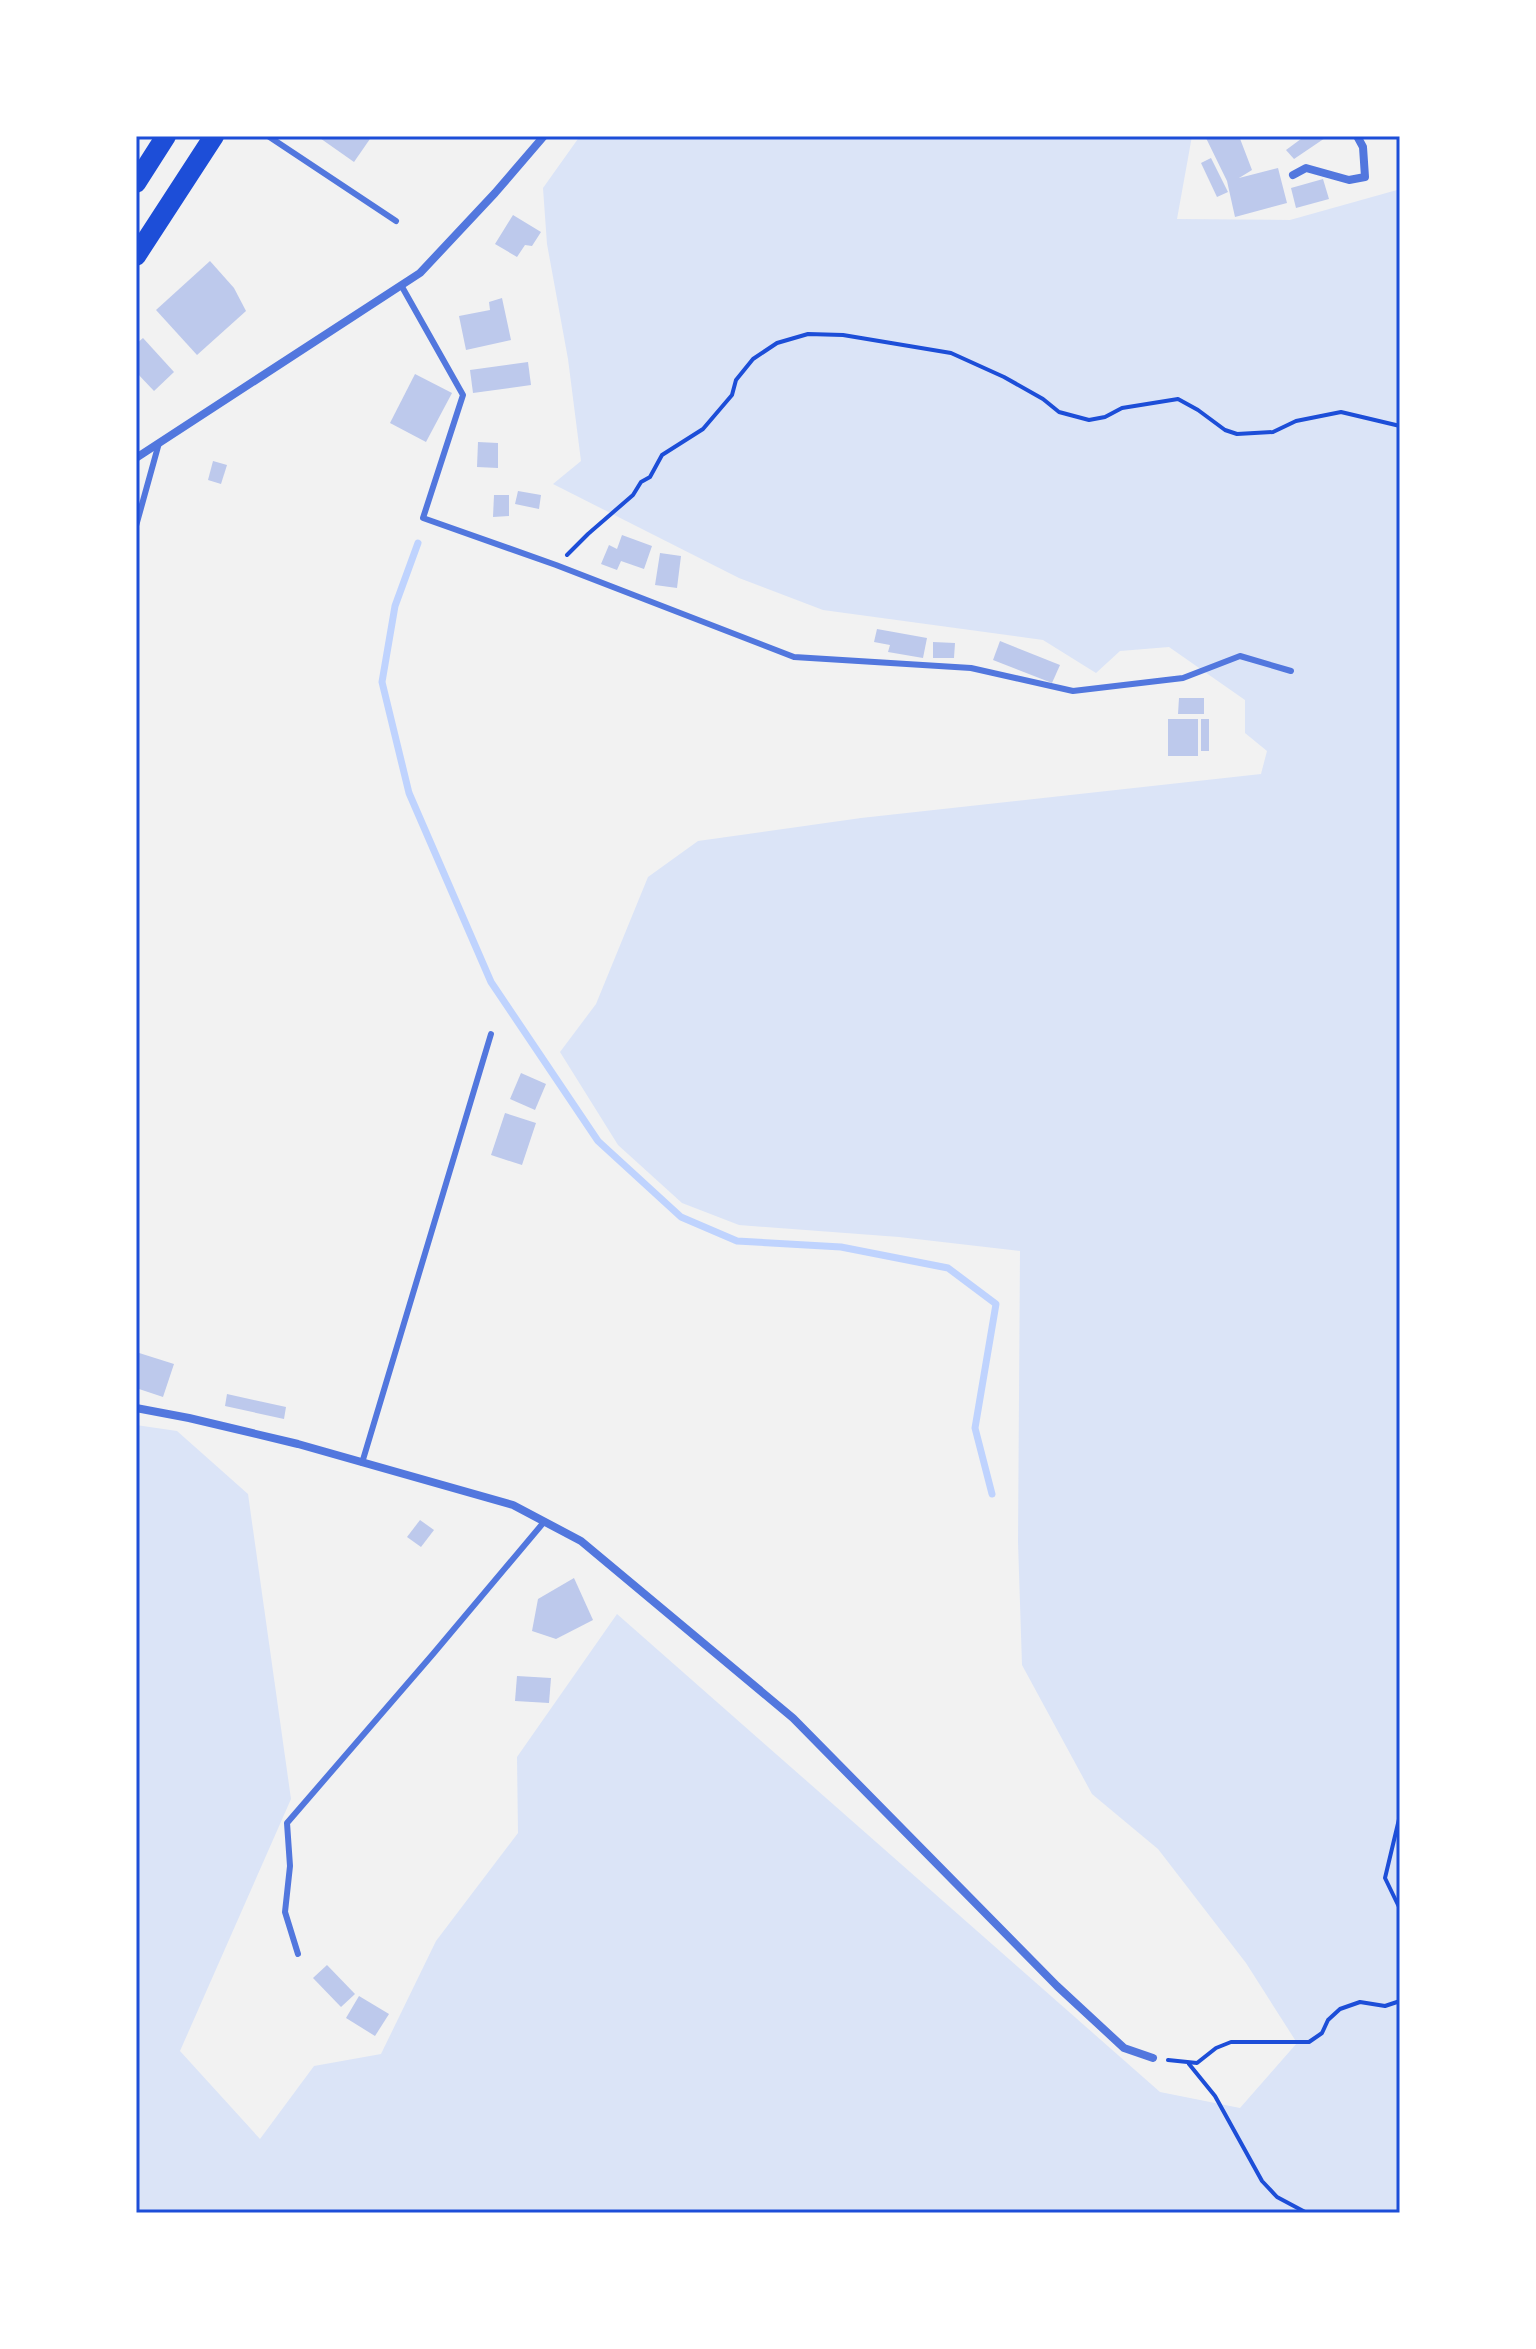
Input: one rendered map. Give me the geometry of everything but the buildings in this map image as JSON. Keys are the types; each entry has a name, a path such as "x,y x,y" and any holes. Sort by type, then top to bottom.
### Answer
{"main road":[{"path":"136,183 166,136"},
{"path":"136,256 214,136"}],"street":[{"path":"136,458 420,273 544,136"},
{"path":"1293,175 1306,168 1349,180 1365,177 1363,147 1357,136"},
{"path":"136,1408 298,1444 513,1505 581,1541 793,1718 1057,1986 1124,2048 1153,2058"}],"lane":[{"path":"268,136 396,221"},
{"path":"401,285 463,395 423,518 556,565 794,657 971,668 1073,691 1183,678 1240,656 1291,671"},
{"path":"136,526 159,443"},
{"path":"362,1463 491,1034"},
{"path":"298,1954 285,1912 290,1866 287,1823 544,1522"}],"path":[{"path":"556,565 633,495 641,482 650,477 662,455 703,429 732,395 736,380 753,359 777,343 808,334 843,335 951,353 1004,377 1059,412 1089,420 1105,417 1122,408 1178,399 1225,430 1237,434 1273,432 1296,421 1341,412 1400,426"},
{"path":"1400,1815 1385,1878 1400,1909"},
{"path":"1153,2058 1197,2063 1216,2048 1231,2042 1309,2042 1322,2033 1328,2020 1340,2009 1360,2002 1385,2006 1400,2001"},
{"path":"1187,2062 1215,2096 1262,2181 1277,2197 1307,2213"}],"shaded area":[{"path":"580,136 1192,136 1177,219 1290,220 1397,190 1400,183 1400,2213 136,2213 136,1425 177,1431 248,1494 291,1799 180,2051 260,2139 314,2066 381,2054 436,1941 518,1833 517,1757 617,1614 1160,2092 1240,2108 1297,2043 1246,1963 1158,1849 1092,1794 1022,1665 1018,1542 1020,1251 899,1237 739,1225 682,1203 618,1145 560,1052 596,1004 648,877 698,841 861,818 1261,774 1267,751 1245,733 1245,700 1169,647 1120,651 1096,673 1043,640 823,610 739,578 553,484 581,461 568,359 547,244 543,188"}],"waterway":[{"path":"418,543 395,606 382,682 409,793 491,982 598,1141 681,1217 737,1241 841,1247 948,1268 996,1304 975,1428 992,1494"}]}
